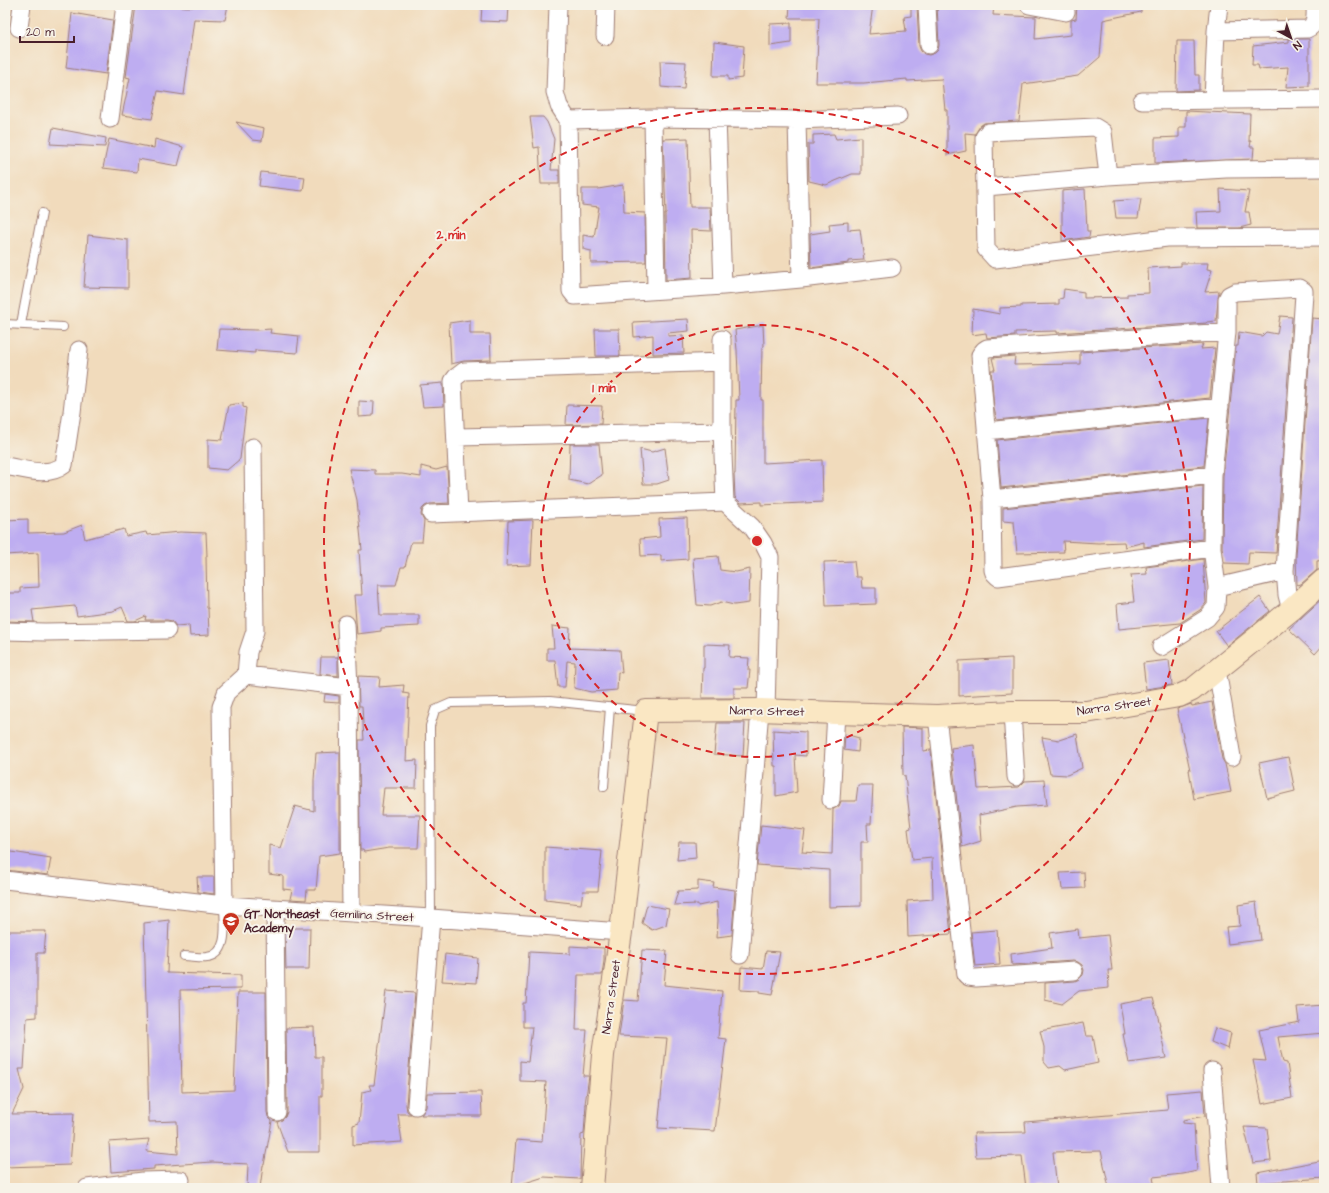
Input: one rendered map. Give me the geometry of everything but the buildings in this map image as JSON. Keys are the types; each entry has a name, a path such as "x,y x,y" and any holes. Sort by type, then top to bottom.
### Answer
{"street":[{"path":"19,28 22,5"},
{"path":"110,119 125,5"},
{"path":"558,5 555,92 559,106 568,120 572,293 576,296 801,280 892,268"},
{"path":"605,36 606,5"},
{"path":"927,5 929,45"},
{"path":"1029,5 1066,12"},
{"path":"1213,100 1216,31 1219,5"},
{"path":"1216,31 1307,29 1312,27 1314,24 1315,5"},
{"path":"1142,101 1324,99"},
{"path":"568,120 653,118 797,120 898,116"},
{"path":"653,118 656,290"},
{"path":"717,118 723,286"},
{"path":"797,120 801,280"},
{"path":"1108,176 1103,132 1094,127 988,132 984,137 986,249 995,259 1167,238 1324,237"},
{"path":"986,187 1108,176 1226,169 1324,168"},
{"path":"1161,647 1208,618 1216,607 1217,587 1212,548 1213,475 1227,332 1227,299 1231,293 1235,292 1300,288 1304,291 1304,315 1285,571 1287,595 1291,610"},
{"path":"1212,548 998,577 993,570 992,499 980,355 987,348 1227,332"},
{"path":"722,339 722,431 725,502 752,527 763,543 770,557 763,710 740,955"},
{"path":"5,466 45,473 57,470 64,465 79,350"},
{"path":"459,513 457,437 453,381 464,372 722,362"},
{"path":"986,431 1220,407"},
{"path":"457,437 722,431"},
{"path":"224,905 221,708 226,693 246,675 248,652 255,631 253,447"},
{"path":"992,499 1213,475"},
{"path":"431,514 725,502"},
{"path":"1217,587 1285,571"},
{"name":"Narra Street","path":"592,1188 602,1056 620,932 646,711 763,710 937,716 1012,712 1086,712 1179,696 1192,690 1217,670 1291,610 1324,580"},
{"path":"346,624 349,687 351,913"},
{"path":"5,631 45,632 167,630"},
{"path":"1217,670 1232,757"},
{"path":"246,675 349,687"},
{"path":"1012,712 1016,777"},
{"path":"831,800 836,713"},
{"path":"937,716 966,975 976,978 1074,971"},
{"name":"Gemilina Street","path":"5,880 224,905 620,932"},
{"path":"275,909 277,1112"},
{"path":"416,1106 431,918"},
{"path":"1212,1071 1221,1188"},
{"path":"87,1188 143,1181 181,1180"}],"lane":[{"path":"21,324 42,214"},
{"path":"5,324 63,327"},
{"path":"431,918 430,726 435,710 451,703 550,701 646,711"},
{"path":"604,787 610,707"},
{"path":"184,956 207,957 217,954 222,948 224,938 224,905"}],"place":[{"name":"GT Northeast Academy","path":"231,936"}]}
